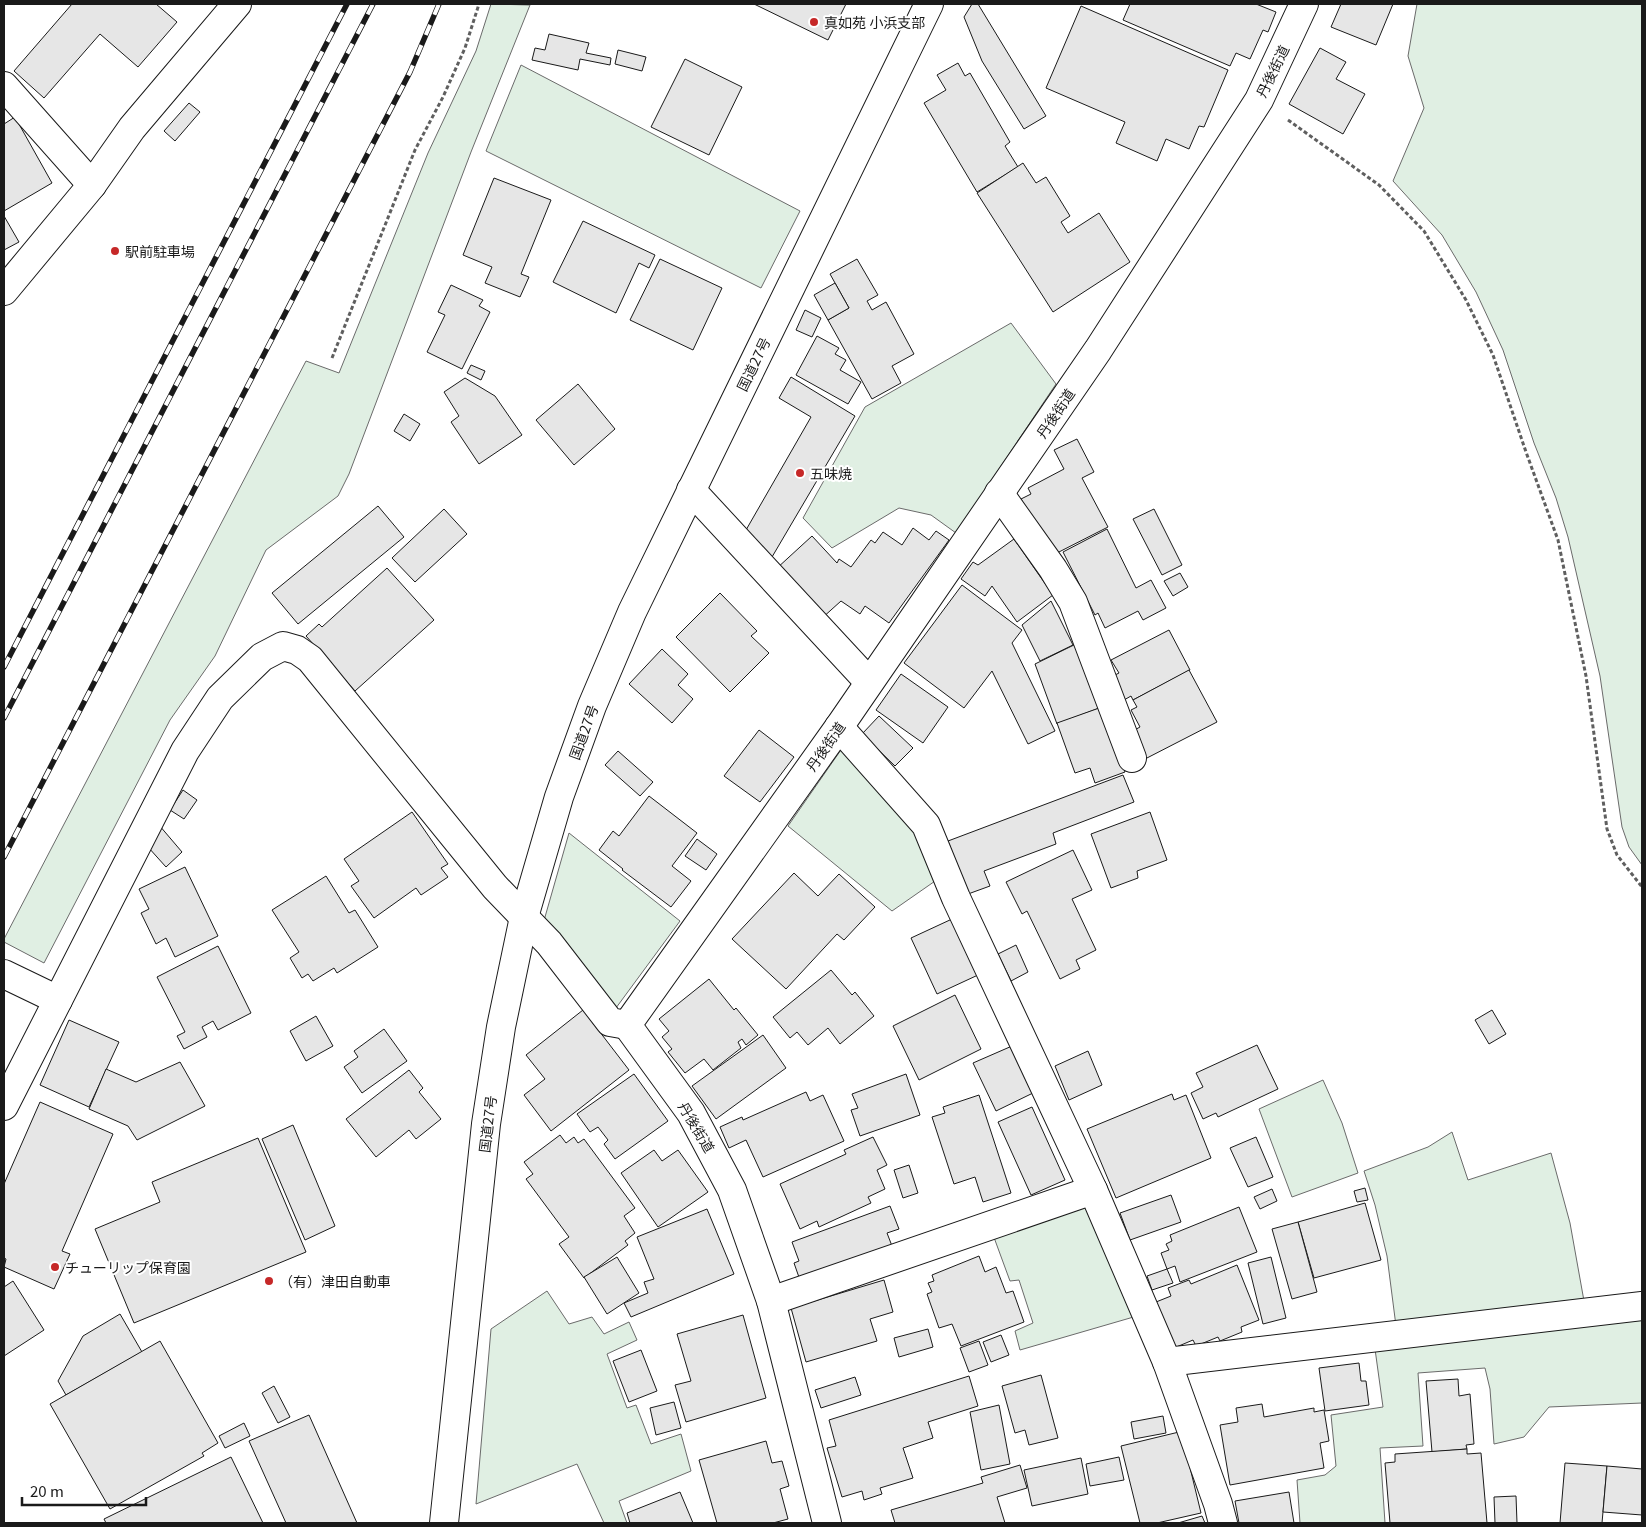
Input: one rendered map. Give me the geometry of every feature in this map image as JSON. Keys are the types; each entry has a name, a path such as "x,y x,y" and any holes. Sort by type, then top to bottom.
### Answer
{"main road":[{"path":"4,291 92,185 132,128 237,4"},
{"name":"国道27号","path":"444,1523 486,1124 501,1027 524,917 559,797 592,706 632,612 929,4"},
{"name":"丹後街道","path":"827,1523 771,1301 732,1190 691,1113 627,1025 838,727 1098,350 1259,100 1304,4"},
{"path":"4,86 92,185"},
{"path":"692,490 869,682"},
{"path":"999,494 1053,569 1074,602 1132,758"},
{"path":"4,1106 185,751 220,698 262,657 283,646 297,650 310,659 495,887 549,943 610,1022 627,1025"},
{"path":"838,727 926,825 956,898 1093,1190 1166,1362 1218,1504 1223,1523"},
{"path":"4,974 58,1000"},
{"path":"771,1301 1093,1190"},
{"path":"1166,1362 1642,1306"}],"path":[{"path":"332,358 415,150 443,97 465,48 479,4"},
{"path":"1259,100 1379,185 1424,230 1466,300 1493,355 1558,540 1586,676 1607,829 1617,855 1642,888"}],"green space":[{"path":"491,4 530,5 471,152 349,474 338,496 266,550 215,656 170,720 44,963 4,942 4,939 306,361 339,373 428,153 476,51"},
{"path":"1417,4 1642,4 1642,865 1629,847 1622,827 1600,676 1568,537 1503,350 1476,292 1442,235 1393,181 1424,108 1408,56"},
{"path":"521,65 800,211 761,288 486,151"},
{"path":"1011,323 1056,384 956,533 931,515 899,508 832,548 803,518 865,407"},
{"path":"843,747 918,829 938,879 892,911 788,826"},
{"path":"569,833 680,921 613,1012 543,924"},
{"path":"1323,1080 1342,1123 1358,1173 1292,1197 1259,1109"},
{"path":"1452,1132 1468,1180 1551,1153 1570,1223 1584,1301 1396,1326 1387,1256 1375,1205 1364,1171 1428,1147"},
{"path":"1088,1200 1137,1316 1020,1350 1015,1331 1033,1323 1019,1280 1010,1281 992,1232"},
{"path":"547,1291 569,1324 592,1317 604,1334 629,1322 637,1340 607,1354 627,1408 636,1405 651,1444 681,1434 691,1471 619,1501 627,1523 604,1523 577,1464 476,1504 491,1329"},
{"path":"1642,1316 1642,1403 1549,1407 1524,1437 1494,1444 1490,1389 1485,1368 1418,1373 1423,1446 1380,1448 1385,1523 1300,1523 1297,1480 1325,1475 1336,1466 1331,1415 1383,1407 1375,1349"}],"building":[{"path":"72,4 156,4 177,22 138,67 100,34 44,98 14,71"},
{"name":"真如苑 小浜支部","path":"754,4 846,4 828,40"},
{"path":"972,4 978,4 1046,116 1024,129 982,61 964,17"},
{"path":"1130,4 1256,4 1276,12 1268,32 1263,30 1250,59 1236,53 1230,66 1123,20"},
{"path":"1341,4 1393,4 1376,45 1331,27"},
{"path":"1081,6 1228,70 1204,127 1199,126 1189,149 1166,139 1157,161 1116,143 1125,122 1046,88"},
{"path":"549,34 589,43 586,53 611,58 610,65 580,59 578,70 532,60 535,48 545,50"},
{"path":"1320,48 1346,62 1336,79 1365,94 1343,134 1289,104"},
{"path":"618,50 646,57 642,71 615,64"},
{"path":"685,59 742,87 709,155 651,127"},
{"path":"958,63 965,76 970,73 1010,142 1005,146 1018,167 977,192 924,103 946,90 937,75"},
{"path":"189,103 200,112 175,141 164,131"},
{"path":"15,117 52,183 4,211 4,124"},
{"path":"1023,163 1036,183 1046,177 1070,216 1061,222 1068,233 1099,213 1130,262 1053,312 977,193"},
{"path":"494,178 551,200 521,274 529,277 520,297 485,283 492,267 463,255"},
{"path":"4,216 19,242 4,250"},
{"path":"583,221 655,255 649,268 639,263 616,313 553,282"},
{"path":"660,259 722,288 693,350 630,320"},
{"path":"857,259 878,295 867,301 872,310 886,302 914,354 892,366 901,383 872,399 828,320 849,308 830,274"},
{"path":"835,283 849,308 828,320 814,295"},
{"path":"451,285 483,300 479,306 490,312 462,369 427,352 445,315 438,312"},
{"path":"805,310 821,318 812,337 796,330"},
{"path":"817,336 839,348 835,354 846,360 840,370 861,382 848,404 796,375"},
{"path":"471,365 485,371 481,380 467,373"},
{"name":"五味焼","path":"791,377 855,416 772,557 746,530 811,417 779,398"},
{"path":"465,378 495,396 522,435 479,464 451,422 459,416 444,392"},
{"path":"578,384 615,429 574,465 536,420"},
{"path":"404,414 420,424 410,441 394,431"},
{"path":"1077,439 1094,472 1082,478 1108,527 1055,554 1041,529 1037,530 1021,499 1031,494 1028,488 1064,469 1054,450"},
{"path":"378,506 404,537 298,624 272,593"},
{"path":"444,509 467,534 415,582 392,558"},
{"path":"1154,509 1182,565 1162,575 1133,519"},
{"path":"913,528 929,540 936,531 949,540 889,623 865,606 860,614 841,601 821,619 776,569 812,536 837,563 839,559 851,567 871,540 875,543 883,532 902,545"},
{"path":"1107,529 1136,588 1151,580 1166,608 1143,620 1138,611 1105,628 1098,613 1095,615 1063,552"},
{"path":"1014,539 1053,595 1017,622 992,586 985,596 961,579 973,562 978,565"},
{"path":"387,568 434,620 355,691 306,636 319,624 322,627"},
{"path":"1180,573 1188,587 1173,596 1164,581"},
{"path":"962,585 1022,630 1012,643 1055,731 1028,744 992,671 964,708 904,663"},
{"path":"720,593 757,631 751,636 769,653 730,692 676,637"},
{"path":"1051,601 1073,645 1040,661 1022,625"},
{"path":"1169,630 1190,670 1133,700 1131,696 1124,700 1111,677 1119,673 1111,660"},
{"path":"1078,643 1102,707 1057,724 1035,664"},
{"path":"662,649 688,674 678,685 693,699 672,723 629,684"},
{"path":"1189,670 1217,722 1145,759 1131,732 1140,727 1131,710 1137,707 1133,700"},
{"path":"901,674 948,707 923,743 876,710"},
{"path":"1102,707 1125,772 1095,783 1090,768 1075,773 1057,723"},
{"path":"879,716 913,748 895,766 862,734"},
{"path":"759,730 794,757 760,802 724,776"},
{"path":"618,751 653,782 640,796 605,765"},
{"path":"1123,775 1134,802 1053,833 1056,844 984,871 990,886 968,894 948,841"},
{"path":"183,790 197,800 184,819 170,810"},
{"path":"649,796 697,833 672,866 691,881 671,907 599,850 613,831 619,836"},
{"path":"412,812 448,864 441,868 448,877 421,895 416,888 374,918 351,886 359,881 344,859"},
{"path":"1150,812 1167,860 1137,871 1138,878 1111,888 1091,834"},
{"path":"159,825 182,852 166,867 148,847"},
{"path":"697,839 717,854 706,870 685,856"},
{"path":"1073,850 1092,890 1072,899 1096,950 1076,960 1080,969 1060,979 1027,911 1022,914 1006,882"},
{"path":"185,867 218,936 175,957 166,938 156,944 141,913 149,909 139,889"},
{"path":"794,873 818,896 839,874 875,907 844,940 837,934 786,989 732,939"},
{"path":"326,876 349,913 355,910 378,947 337,973 334,968 313,981 308,974 302,978 290,958 299,952 272,910"},
{"path":"952,919 978,975 937,994 911,938"},
{"path":"1016,945 1028,972 1011,981 998,954"},
{"path":"218,946 251,1013 218,1030 213,1021 202,1027 207,1037 184,1049 177,1036 185,1032 157,977"},
{"path":"831,970 852,995 855,992 874,1016 840,1044 828,1028 808,1045 797,1032 790,1038 773,1017"},
{"path":"709,979 734,1010 736,1008 758,1035 746,1045 742,1039 738,1042 741,1048 713,1070 704,1059 685,1073 668,1052 672,1049 662,1037 669,1031 659,1019"},
{"path":"955,995 981,1049 919,1080 893,1026"},
{"path":"583,1010 629,1070 551,1131 524,1095 545,1079 526,1055"},
{"path":"1492,1010 1506,1034 1489,1044 1475,1020"},
{"path":"316,1016 333,1046 306,1061 290,1031"},
{"path":"69,1020 119,1042 89,1107 40,1085"},
{"path":"384,1029 407,1061 362,1093 344,1067 358,1057 354,1051"},
{"path":"763,1035 786,1068 716,1119 692,1086"},
{"path":"1257,1045 1278,1089 1218,1117 1216,1113 1203,1119 1191,1093 1203,1087 1196,1073"},
{"path":"1012,1046 1033,1093 996,1111 973,1063"},
{"path":"1088,1051 1102,1085 1069,1100 1055,1066"},
{"path":"180,1062 205,1106 137,1140 128,1126 89,1109 106,1069 136,1082"},
{"path":"409,1070 423,1088 419,1092 441,1119 416,1139 409,1130 376,1157 346,1119"},
{"path":"634,1074 668,1121 615,1159 604,1144 608,1140 598,1127 590,1132 577,1114"},
{"path":"906,1074 920,1115 860,1136 851,1110 858,1108 852,1094"},
{"path":"806,1092 810,1101 823,1095 844,1141 763,1177 746,1140 729,1148 720,1127 742,1117 743,1120"},
{"path":"1172,1094 1174,1100 1186,1095 1211,1158 1116,1198 1087,1129"},
{"path":"979,1095 1011,1193 983,1202 975,1177 954,1184 932,1117 945,1113 943,1107"},
{"path":"40,1102 113,1134 62,1251 70,1254 54,1289 4,1267 6,1259 4,1258 4,1184"},
{"path":"1032,1107 1065,1180 1031,1195 998,1122"},
{"path":"293,1125 335,1226 305,1240 262,1139"},
{"path":"560,1135 566,1143 574,1137 578,1143 584,1139 635,1208 624,1216 635,1233 625,1241 628,1245 584,1278 559,1244 569,1237 526,1179 533,1174 524,1162"},
{"path":"873,1137 887,1165 877,1170 885,1189 868,1197 871,1203 819,1227 817,1221 800,1229 780,1184 846,1154 844,1150"},
{"path":"1256,1137 1273,1177 1248,1187 1230,1148"},
{"path":"258,1138 306,1252 134,1323 95,1229 160,1202 152,1182"},
{"path":"654,1150 662,1161 678,1150 708,1192 658,1227 621,1173"},
{"path":"909,1165 918,1193 903,1198 894,1170"},
{"path":"1365,1188 1368,1200 1357,1202 1354,1191"},
{"path":"1272,1189 1277,1201 1260,1209 1254,1197"},
{"path":"1171,1195 1181,1222 1130,1240 1120,1213"},
{"path":"1365,1203 1381,1260 1314,1278 1298,1222"},
{"path":"890,1206 899,1229 887,1233 892,1246 801,1283 794,1263 799,1261 792,1242"},
{"path":"1239,1207 1257,1252 1180,1282 1175,1266 1167,1269 1161,1253 1169,1250 1166,1244 1172,1241 1170,1235"},
{"path":"707,1209 734,1274 631,1317 624,1303 648,1293 644,1282 654,1279 637,1237"},
{"path":"1298,1222 1317,1292 1292,1299 1272,1229"},
{"path":"979,1256 985,1272 996,1267 1006,1293 1013,1291 1024,1322 961,1346 952,1324 939,1328 927,1294 932,1292 928,1283 934,1281 932,1275"},
{"path":"617,1257 639,1293 607,1314 584,1277"},
{"path":"1271,1257 1286,1318 1263,1324 1248,1263"},
{"path":"1237,1265 1259,1320 1241,1327 1242,1332 1220,1341 1218,1337 1196,1346 1193,1340 1174,1348 1156,1302 1171,1296 1168,1288 1189,1280 1191,1284"},
{"path":"1167,1269 1173,1283 1152,1290 1147,1276"},
{"path":"884,1280 893,1312 870,1319 877,1341 806,1362 791,1308"},
{"path":"13,1281 44,1330 4,1356 4,1287"},
{"path":"120,1314 142,1352 66,1395 58,1381 83,1336"},
{"path":"743,1315 766,1398 686,1422 675,1385 691,1381 677,1334"},
{"path":"928,1329 933,1347 899,1357 894,1338"},
{"path":"1001,1335 1009,1355 991,1362 983,1342"},
{"path":"160,1341 218,1443 202,1453 204,1456 110,1509 50,1404"},
{"path":"979,1341 988,1365 969,1372 960,1348"},
{"path":"641,1350 657,1391 629,1402 613,1361"},
{"path":"1359,1363 1361,1381 1366,1381 1369,1405 1325,1411 1319,1368"},
{"path":"1041,1375 1058,1438 1029,1445 1025,1430 1015,1433 1002,1386"},
{"path":"969,1376 978,1406 928,1422 933,1438 903,1448 913,1478 880,1488 882,1494 864,1500 862,1491 842,1497 827,1448 836,1446 829,1420"},
{"path":"855,1377 861,1395 821,1408 815,1390"},
{"path":"1458,1379 1459,1396 1470,1394 1474,1444 1466,1445 1467,1449 1432,1452 1426,1381"},
{"path":"274,1386 290,1417 278,1423 262,1393"},
{"path":"674,1402 681,1428 656,1435 650,1408"},
{"path":"1262,1404 1264,1417 1314,1408 1314,1412 1324,1410 1329,1441 1320,1443 1324,1468 1230,1485 1220,1425 1238,1422 1236,1408"},
{"path":"999,1405 1010,1464 981,1470 970,1412"},
{"path":"309,1415 357,1523 286,1523 249,1441"},
{"path":"1163,1416 1166,1433 1134,1439 1131,1422"},
{"path":"244,1423 250,1436 225,1448 219,1436"},
{"path":"1179,1432 1183,1448 1185,1447 1201,1513 1157,1523 1140,1523 1121,1446"},
{"path":"766,1441 772,1463 782,1461 789,1486 780,1489 788,1519 773,1523 717,1523 699,1460"},
{"path":"1467,1449 1467,1454 1481,1453 1487,1523 1390,1523 1385,1463 1395,1462 1395,1454"},
{"path":"231,1457 263,1523 106,1523 104,1519"},
{"path":"1119,1457 1124,1480 1090,1486 1086,1464"},
{"path":"1081,1458 1088,1494 1032,1506 1024,1470"},
{"path":"1565,1463 1607,1466 1602,1523 1560,1523"},
{"path":"1020,1465 1027,1488 997,1497 1005,1523 895,1523 891,1510 983,1483 981,1477"},
{"path":"1607,1466 1642,1469 1642,1515 1603,1512"},
{"path":"680,1492 693,1523 630,1523 627,1513"},
{"path":"1289,1492 1294,1523 1239,1523 1235,1501"},
{"path":"1516,1496 1517,1523 1495,1523 1494,1497"},
{"path":"1202,1516 1205,1523 1178,1523"}],"railway":[{"path":"4,667 347,4"},
{"path":"4,718 373,4"},
{"path":"4,857 410,72 439,4"}],"place":[{"name":"真如苑 小浜支部","path":"814,22"},
{"name":"駅前駐車場","path":"115,251"},
{"name":"五味焼","path":"800,473"},
{"name":"チューリップ保育園","path":"55,1267"},
{"name":"（有）津田自動車","path":"269,1281"}]}
